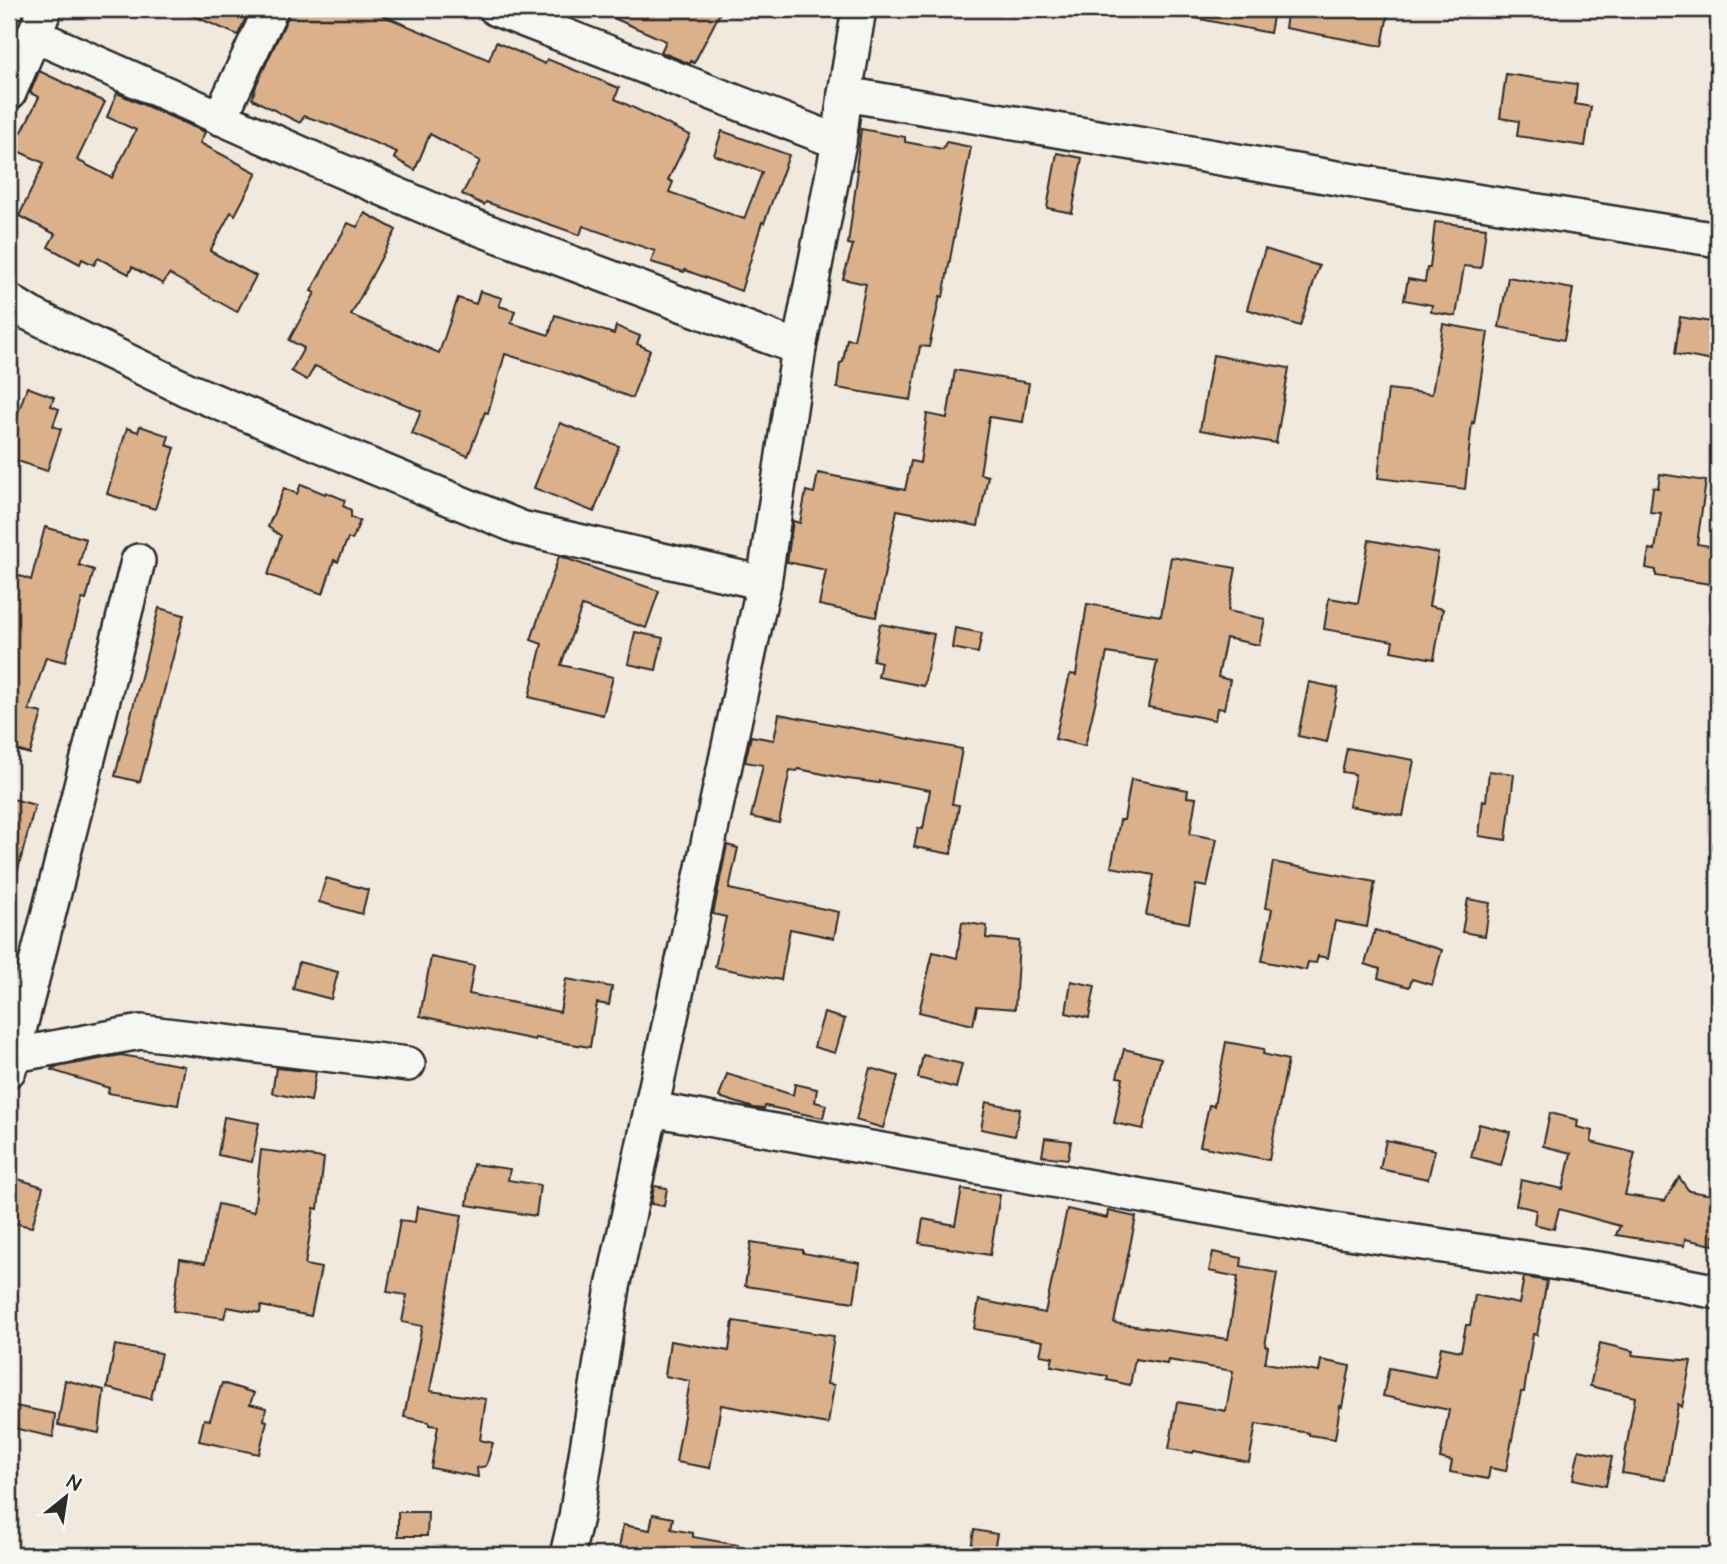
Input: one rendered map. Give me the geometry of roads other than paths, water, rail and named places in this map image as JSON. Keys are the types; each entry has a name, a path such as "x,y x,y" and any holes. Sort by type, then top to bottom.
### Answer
{"street":[{"path":"220,117 271,9"},
{"path":"496,9 839,142"},
{"path":"567,1555 576,1517 613,1287 764,583 799,348 839,142 859,9"},
{"path":"9,93 39,22 220,117 454,219 799,348"},
{"path":"845,94 1718,240"},
{"path":"9,301 30,314 188,390 520,528 764,583"},
{"path":"138,561 10,1061 141,1032 408,1064"},
{"path":"651,1109 1334,1230 1606,1270 1718,1292"}]}
